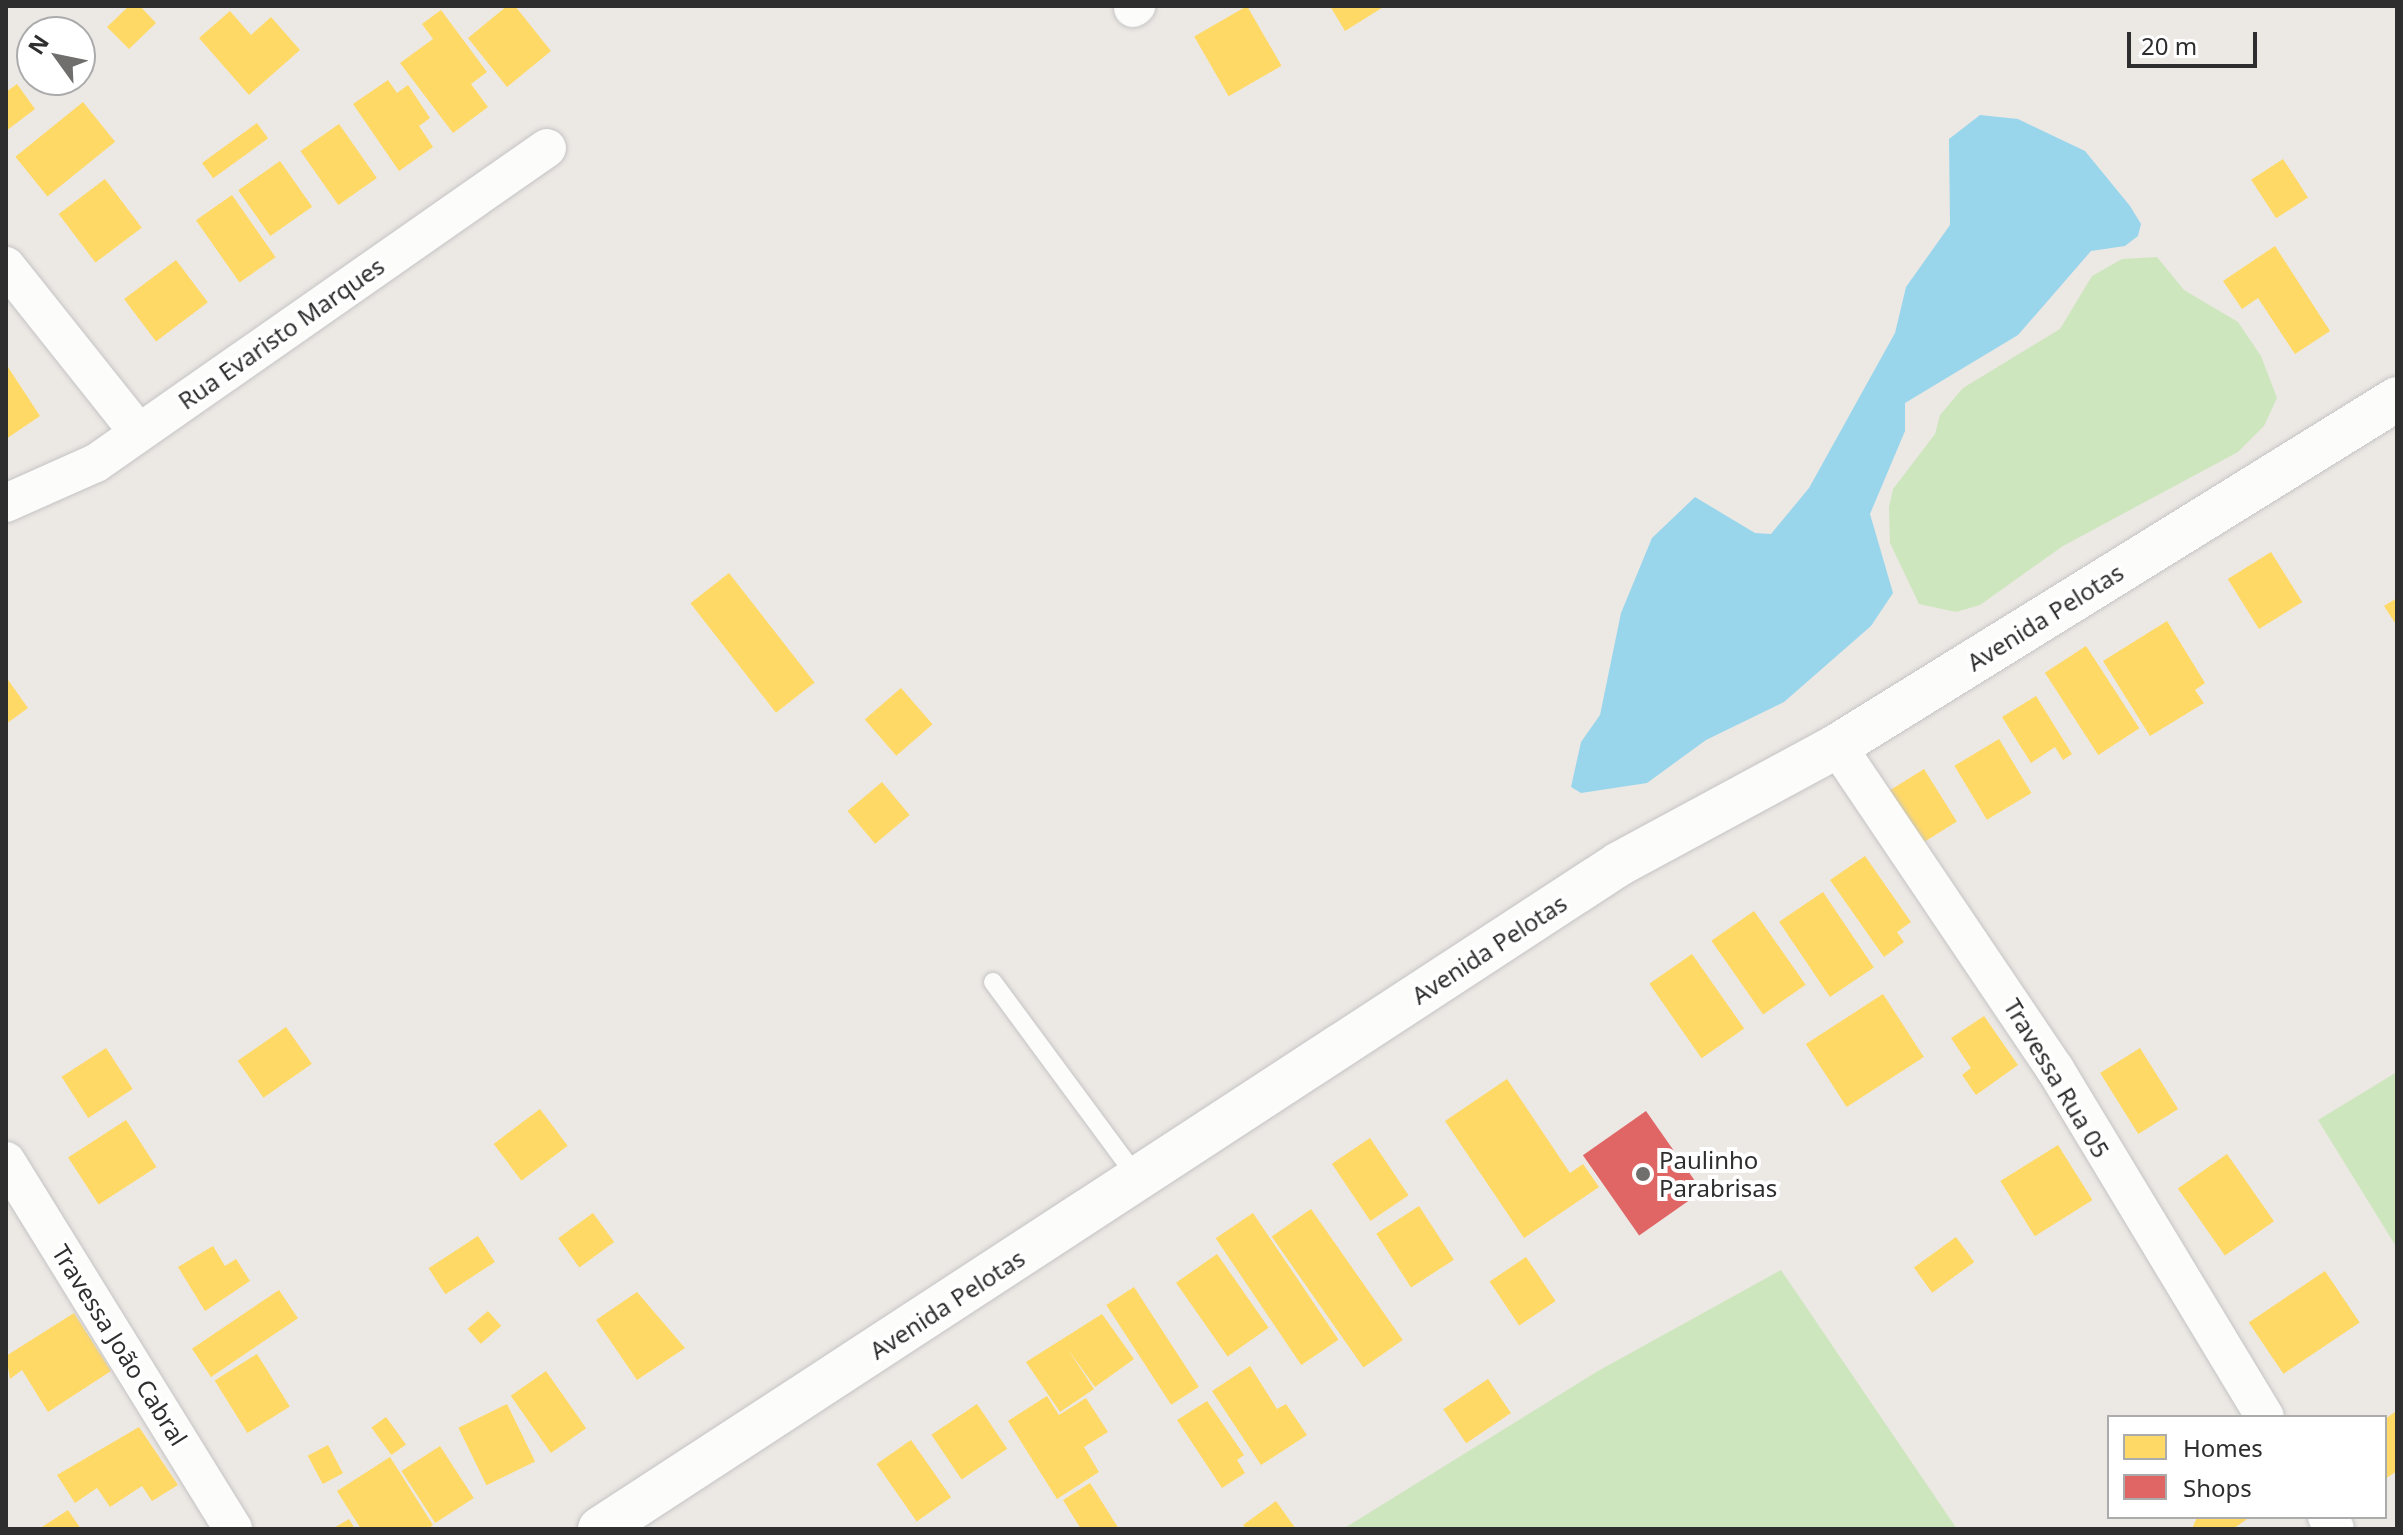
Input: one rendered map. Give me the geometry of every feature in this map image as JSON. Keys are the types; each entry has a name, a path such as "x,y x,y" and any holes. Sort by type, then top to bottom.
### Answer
{"street":[{"name":"Rua Evaristo Marques","path":"6,503 96,463 547,148"},
{"path":"6,266 138,432"},
{"name":"Avenida Pelotas","path":"600,1529 1619,864 1837,746 2397,399"},
{"name":"Travessa Rua 05","path":"1837,746 2055,1069 2264,1415"},
{"name":"Travessa João Cabral","path":"6,1161 233,1529"}],"lane":[{"path":"993,982 1138,1179"}],"green space":[{"path":"2157,257 2184,290 2238,322 2261,356 2277,398 2264,426 2238,452 2063,546 1980,605 1956,612 1919,604 1890,543 1889,507 1893,489 1935,434 1940,415 1963,388 2060,329 2092,276 2122,259"},
{"path":"2397,1072 2397,1248 2318,1120"},
{"path":"1781,1270 1957,1529 1343,1529 1598,1371"}],"water":[{"path":"1980,115 2018,119 2085,151 2130,206 2141,224 2138,236 2125,246 2091,251 2018,335 1905,403 1905,431 1870,514 1893,593 1871,626 1784,702 1706,740 1647,783 1581,793 1571,787 1581,742 1600,715 1621,613 1652,538 1695,497 1755,533 1771,534 1809,488 1895,333 1906,287 1950,225 1949,139"}],"building: Homes":[{"path":"129,6 140,6 156,23 129,49 107,27"},
{"path":"507,6 515,6 551,51 507,87 468,38"},
{"path":"1247,6 1282,66 1229,96 1194,36"},
{"path":"1330,6 1385,6 1345,31"},
{"path":"441,10 487,72 471,84 488,107 453,133 400,63 433,39 422,24"},
{"path":"230,11 251,35 271,17 300,50 249,95 199,38"},
{"path":"388,80 397,93 408,85 430,118 419,126 433,147 399,171 353,104"},
{"path":"16,85 16,96 26,96 35,109 6,131 6,92"},
{"path":"83,102 115,142 47,196 15,157"},
{"path":"257,123 268,138 213,178 202,163"},
{"path":"339,124 377,178 338,205 300,151"},
{"path":"2283,159 2308,198 2276,218 2251,180"},
{"path":"280,161 312,207 270,236 238,190"},
{"path":"105,179 142,228 95,263 59,214"},
{"path":"232,195 276,257 240,282 196,220"},
{"path":"2275,246 2330,331 2295,354 2258,298 2242,309 2223,281"},
{"path":"176,260 208,302 156,341 124,299"},
{"path":"6,364 40,416 6,439"},
{"path":"2271,552 2302,602 2259,629 2228,579"},
{"path":"729,573 815,683 776,713 690,603"},
{"path":"2397,598 2397,626 2384,606"},
{"path":"2167,621 2205,683 2195,690 2204,703 2150,736 2103,661"},
{"path":"2086,646 2139,728 2098,755 2045,673"},
{"path":"6,677 28,708 6,724"},
{"path":"901,688 932,724 896,756 865,719"},
{"path":"2036,696 2072,754 2063,760 2055,747 2031,763 2002,717"},
{"path":"1999,739 2031,793 1987,820 1954,766"},
{"path":"1924,769 1957,822 1922,843 1889,791"},
{"path":"882,782 910,815 875,844 848,811"},
{"path":"1865,856 1911,922 1897,932 1904,942 1884,957 1830,880"},
{"path":"1823,892 1874,967 1830,997 1779,922"},
{"path":"1754,911 1806,985 1763,1015 1711,941"},
{"path":"1692,954 1744,1029 1702,1058 1649,984"},
{"path":"1883,994 1924,1057 1847,1107 1806,1044"},
{"path":"1984,1016 2018,1065 1976,1095 1962,1075 1971,1068 1951,1038"},
{"path":"286,1027 312,1064 263,1098 238,1061"},
{"path":"106,1048 133,1089 88,1118 62,1077"},
{"path":"2140,1048 2178,1109 2138,1134 2100,1073"},
{"path":"1507,1079 1570,1173 1583,1164 1599,1187 1524,1238 1445,1121"},
{"path":"540,1109 568,1146 521,1181 494,1144"},
{"path":"126,1120 156,1167 99,1205 68,1158"},
{"path":"1370,1138 1409,1195 1370,1221 1332,1164"},
{"path":"2058,1145 2092,1200 2035,1236 2000,1181"},
{"path":"2227,1154 2274,1221 2225,1256 2178,1188"},
{"path":"1419,1206 1454,1260 1411,1287 1376,1234"},
{"path":"1311,1209 1403,1340 1363,1368 1272,1237"},
{"path":"593,1213 614,1242 579,1267 558,1238"},
{"path":"1253,1213 1339,1340 1301,1365 1216,1238"},
{"path":"478,1236 495,1262 445,1294 429,1268"},
{"path":"1956,1237 1974,1262 1932,1293 1914,1268"},
{"path":"213,1246 225,1266 236,1259 250,1281 205,1311 178,1267"},
{"path":"1217,1254 1269,1328 1228,1356 1176,1283"},
{"path":"1526,1257 1556,1301 1519,1326 1490,1282"},
{"path":"2325,1271 2360,1322 2283,1374 2249,1322"},
{"path":"1134,1287 1199,1387 1171,1405 1106,1305"},
{"path":"279,1290 298,1318 211,1377 192,1349"},
{"path":"637,1292 685,1348 637,1380 596,1320"},
{"path":"488,1311 501,1326 481,1344 468,1329"},
{"path":"74,1313 111,1371 48,1412 22,1370 10,1379 6,1356"},
{"path":"1102,1314 1134,1359 1095,1387 1067,1348 1094,1389 1060,1412 1026,1362"},
{"path":"257,1354 290,1407 247,1433 215,1380"},
{"path":"1250,1366 1277,1409 1286,1404 1307,1435 1261,1465 1212,1391"},
{"path":"546,1371 586,1428 551,1453 511,1396"},
{"path":"1488,1379 1511,1413 1466,1443 1443,1409"},
{"path":"1047,1396 1059,1415 1086,1398 1108,1432 1084,1447 1099,1472 1057,1499 1008,1421"},
{"path":"1207,1401 1244,1455 1237,1460 1245,1473 1222,1488 1177,1420"},
{"path":"507,1404 535,1462 487,1485 458,1428"},
{"path":"977,1404 1007,1449 962,1480 931,1435"},
{"path":"2395,1412 2397,1471 2387,1478 2387,1418"},
{"path":"386,1417 406,1445 391,1455 371,1428"},
{"path":"139,1427 178,1485 152,1501 142,1486 110,1507 97,1488 75,1503 57,1475"},
{"path":"911,1440 951,1497 917,1521 877,1464"},
{"path":"328,1445 343,1473 323,1484 308,1456"},
{"path":"440,1446 474,1498 435,1523 401,1471"},
{"path":"390,1457 433,1525 427,1529 361,1529 337,1491"},
{"path":"1090,1483 1119,1529 1081,1529 1063,1500"},
{"path":"1276,1501 1296,1529 1246,1529 1243,1525"},
{"path":"68,1510 81,1529 43,1529 42,1527"},
{"path":"349,1519 355,1529 332,1529"},
{"path":"2196,1519 2247,1519 2233,1529 2192,1529"}],"building: Shops":[{"name":"Paulinho Parabrisas","path":"1646,1111 1702,1191 1639,1235 1583,1155"}],"place":[{"name":"Paulinho Parabrisas","path":"1643,1174"}]}
